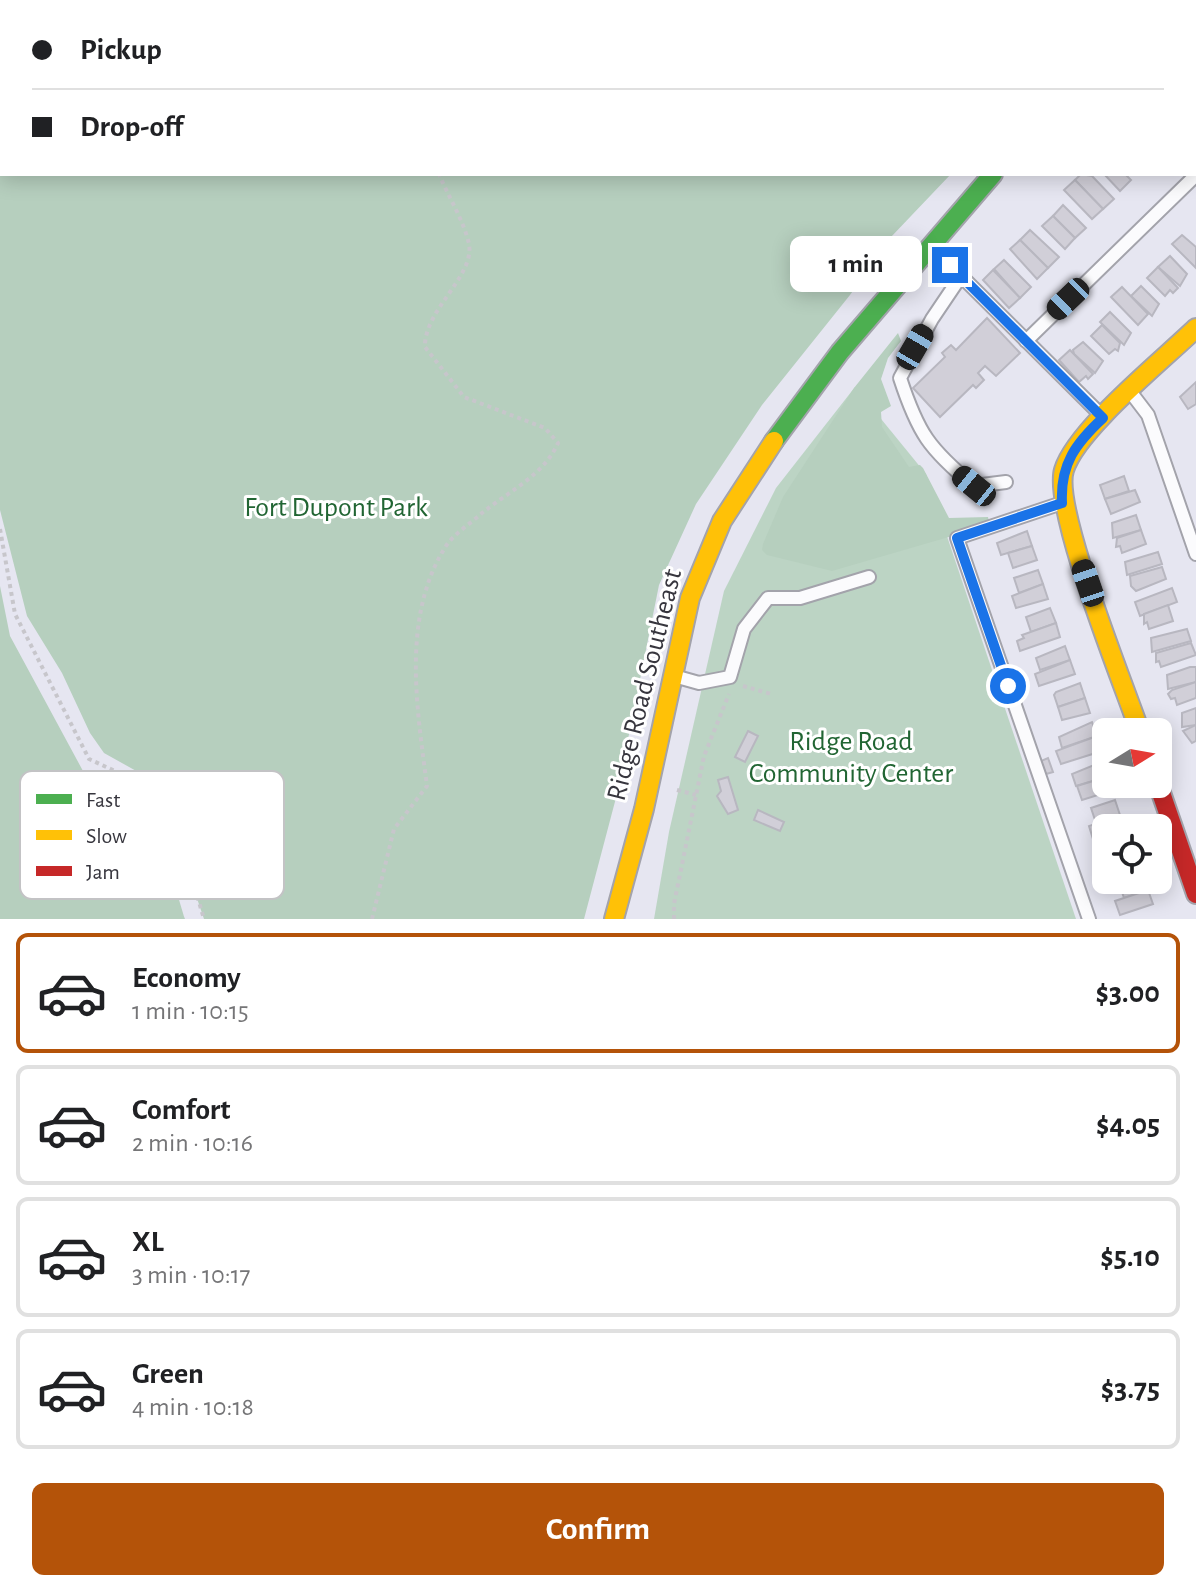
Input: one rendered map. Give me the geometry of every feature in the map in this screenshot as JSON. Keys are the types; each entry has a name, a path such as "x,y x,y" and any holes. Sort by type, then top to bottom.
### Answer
{"main road":[{"name":"Ridge Road Southeast","path":"614,919 647,793 671,676 699,572 737,494 840,352 991,176"},
{"path":"1135,718 1062,503 1066,462 1082,438 1196,328"},
{"path":"1163,798 1196,894"}],"lane":[{"path":"1026,341 1195,176"},
{"path":"929,245 1103,418"},
{"path":"961,276 932,319 900,378 927,443 942,460 974,486 1006,482"},
{"path":"1130,392 1148,415 1196,554"},
{"path":"1062,503 957,538 1089,919"},
{"path":"671,676 699,683 730,677 744,629 768,598 800,598 869,577"}],"path":[{"path":"372,919 394,829 427,786 415,691 423,593 447,544 528,479 553,454 558,443 545,428 464,397 425,347 424,336 431,318 467,260 469,246 440,176"},
{"path":"0,529 15,614 89,759 115,771"},
{"path":"674,919 674,904 704,756 725,698 735,688 748,685 771,694"},
{"path":"677,790 696,795"},
{"path":"198,899 204,919"}],"green space":[{"name":"Fort Dupont Park","path":"0,176 949,176 891,237 850,295 762,405 696,504 659,585 617,794 584,919 204,919 197,899 284,899 284,771 136,771 104,753 90,733 62,673 27,616 0,510"},
{"path":"898,333 901,341 888,358 881,379 891,406 881,412 882,427 909,467 920,465 923,468 949,518 988,517 990,525 832,571 767,555 762,550 763,544 783,497 854,388"},
{"name":"Ridge Road Community Center","path":"855,387 926,474 1076,919 654,919 669,832 724,591 776,488"},
{"path":"0,586 10,636 83,771 20,771 20,899 179,899 185,919 0,919"}],"building":[{"path":"1079,176 1092,176 1114,199 1103,209 1075,180"},
{"path":"1106,176 1127,176 1131,180 1120,191"},
{"path":"1075,180 1103,209 1092,219 1064,190"},
{"path":"1063,205 1086,228 1075,238 1053,216"},
{"path":"1053,216 1075,238 1065,249 1042,226"},
{"path":"1030,230 1059,257 1048,268 1020,240"},
{"path":"1182,235 1196,247 1196,268 1172,244"},
{"path":"1020,240 1048,268 1037,279 1010,249"},
{"path":"1170,256 1187,274 1180,286 1158,267"},
{"path":"1004,260 1031,287 1020,298 994,269"},
{"path":"1158,267 1178,288 1173,293 1170,290 1165,296 1147,278"},
{"path":"993,270 1020,298 1009,308 983,280"},
{"path":"1141,286 1159,304 1152,316 1131,296"},
{"path":"1122,287 1148,314 1138,325 1111,297"},
{"path":"1110,312 1131,333 1124,345 1100,322"},
{"path":"987,318 1020,353 996,376 985,366 978,373 984,380 976,388 973,385 940,417 913,388 945,357 942,353 951,345 956,350"},
{"path":"1102,325 1120,343 1118,351 1115,349 1109,354 1091,336"},
{"path":"1083,342 1103,361 1095,373 1074,354 1073,350"},
{"path":"1070,350 1093,374 1088,379 1086,376 1079,382 1059,360"},
{"path":"1196,382 1196,404 1188,409 1180,397"},
{"path":"1124,476 1129,491 1105,499 1100,485"},
{"path":"1135,490 1140,502 1111,514 1105,499"},
{"path":"1136,515 1141,530 1113,538 1112,523"},
{"path":"1141,530 1146,544 1122,553 1120,546 1116,547 1117,538"},
{"path":"1027,531 1032,546 1001,555 997,543"},
{"path":"1032,546 1037,560 1013,568 1008,553"},
{"path":"1158,552 1162,564 1127,575 1125,562"},
{"path":"1162,567 1166,579 1136,591 1131,586 1130,576"},
{"path":"1038,570 1043,584 1019,593 1014,578"},
{"path":"1043,584 1048,599 1016,608 1012,596"},
{"path":"1172,588 1177,602 1140,616 1135,602"},
{"path":"1168,605 1173,621 1149,629 1147,622 1144,624 1144,614"},
{"path":"1050,608 1056,623 1031,632 1026,617"},
{"path":"1056,623 1060,637 1020,651 1017,641 1024,638 1022,635"},
{"path":"1187,629 1191,641 1152,652 1151,638"},
{"path":"1191,643 1196,655 1161,667 1159,661 1156,662 1156,653"},
{"path":"1065,646 1070,660 1040,670 1036,658"},
{"path":"1070,660 1075,674 1039,686 1035,674"},
{"path":"1196,667 1196,682 1168,689 1167,675"},
{"path":"1196,682 1196,698 1177,705 1175,698 1171,699 1168,694 1172,690"},
{"path":"1080,683 1085,698 1058,707 1056,692"},
{"path":"1085,698 1090,713 1062,720 1058,707"},
{"path":"1196,708 1196,725 1182,727 1182,713"},
{"path":"1092,722 1092,738 1062,748 1059,737"},
{"path":"1196,725 1196,741 1192,743 1183,731"},
{"path":"748,731 758,736 745,762 735,757"},
{"path":"1092,738 1092,754 1061,764 1056,751"},
{"path":"1048,758 1053,772 1046,774 1041,761"},
{"path":"1092,766 1092,781 1076,786 1072,774"},
{"path":"728,777 738,810 728,814 717,796 721,791 718,780"},
{"path":"1092,781 1092,797 1082,800 1077,786"},
{"path":"1115,800 1120,814 1093,814 1091,808"},
{"path":"758,810 784,822 780,831 754,820"},
{"path":"1136,894 1149,894 1153,904 1120,915 1115,901"}],"traffic: fast":[{"path":"774,441 840,352 991,176"}],"traffic: slow":[{"path":"1135,718 1079,557 1063,490 1064,470 1085,435 1102,416 1196,328"},
{"path":"614,919 644,809 690,598 722,521 774,441"}],"traffic: jam":[{"path":"1163,798 1196,894"}],"route":[{"path":"950,265 1103,418 1082,438 1066,462 1062,503 957,538 1008,686"}]}
